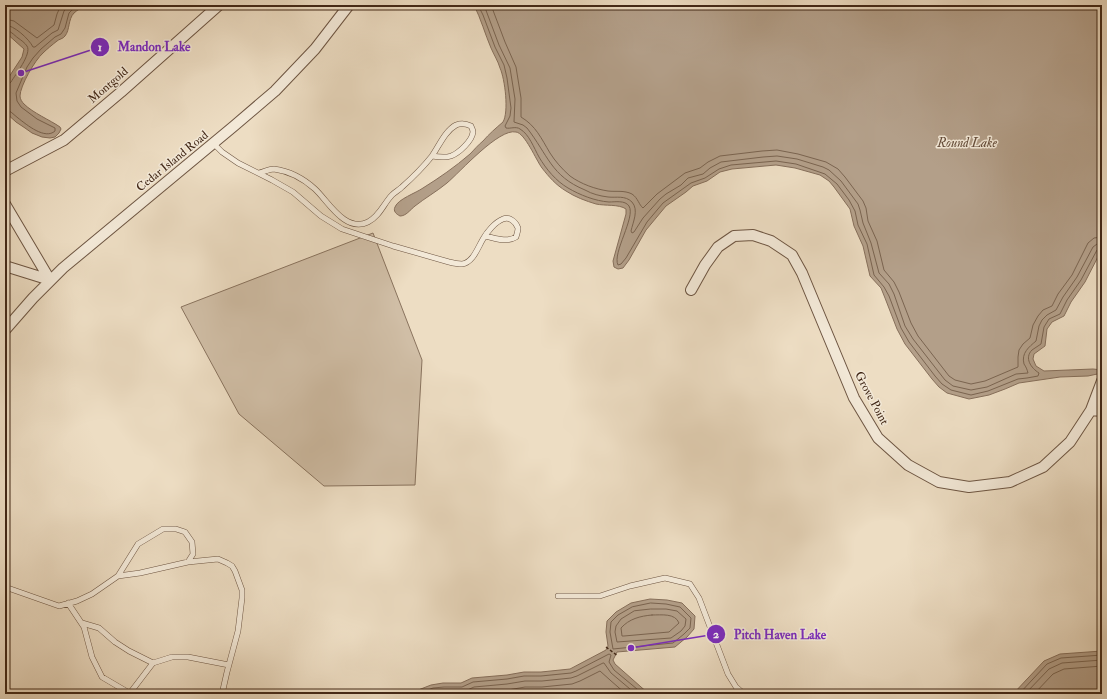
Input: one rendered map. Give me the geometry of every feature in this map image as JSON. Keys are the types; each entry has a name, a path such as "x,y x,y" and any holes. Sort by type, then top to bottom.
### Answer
{"street":[{"name":"Montgold","path":"5,171 64,140 121,92 219,5"},
{"name":"Cedar Island Road","path":"5,330 50,280 86,248 214,144 286,80 323,39 349,5"},
{"path":"5,204 50,280"},
{"name":"Grove Point","path":"691,290 705,265 718,247 734,236 753,235 771,241 792,255 802,273 854,398 878,438 908,465 939,482 969,487 1010,482 1043,466 1070,442 1091,410 1102,381"},
{"path":"5,266 50,280"},
{"path":"1091,410 1102,411"}],"lane":[{"path":"259,173 272,169 303,179 316,190 340,216 350,222 360,224 368,222 376,216 392,195 403,186 432,156 447,134 457,125 467,124 471,126 473,131 470,140 462,148 452,155 440,158 432,156"},
{"path":"214,144 222,152 238,163 293,192 322,216 342,229 393,246 460,264 469,262 484,236 497,222 507,218 512,220 518,229 516,237 509,240 484,236"},
{"path":"5,587 59,606 77,601 92,594 118,576 138,544 163,529 176,529 184,532 192,542 193,554 188,562"},
{"path":"118,576 188,562 218,559 232,566 242,590 242,598 238,630 222,694"},
{"path":"558,596 600,596 630,586 665,578 690,584 699,598 728,674 736,687 744,694"},
{"path":"68,603 84,626 92,657 102,677 130,694 153,663 172,657 188,658 229,665"},
{"path":"82,623 99,628 115,642 153,663"}],"path":[{"path":"606,647 618,656"}],"shaded area":[{"path":"373,233 422,360 415,485 324,486 239,414 181,307"}],"water":[{"path":"5,5 87,5 72,15 67,34 40,56 28,73 22,86 20,98 24,104 60,127 61,129 59,133 55,137 42,137 32,133 5,112 5,83 22,57 24,49 5,32"},
{"name":"Round Lake","path":"474,5 1102,5 1102,249 1085,282 1071,302 1064,316 1052,322 1047,329 1045,346 1034,354 1033,359 1036,366 1044,371 1093,369 1102,370 1102,373 1088,376 1060,377 1019,383 989,395 969,399 947,393 932,379 905,344 897,329 881,288 870,276 863,246 854,226 850,209 829,181 820,175 795,168 776,165 732,169 720,172 707,181 693,186 666,206 646,230 623,268 618,269 614,267 613,261 626,214 626,209 620,206 592,203 562,189 545,171 523,137 516,132 509,133 490,143 443,186 406,214 400,216 395,212 394,208 400,201 420,190 459,163 503,122 505,117 506,95 502,73"},
{"path":"650,599 682,603 695,616 694,629 675,647 617,652 613,660 615,664 649,694 408,694 431,685 461,683 472,678 524,672 570,669 606,650 608,646 606,632 607,621 616,612 631,603"},
{"path":"1102,651 1102,689 1091,694 1013,694 1044,661 1060,654"}],"place":[{"name":"Mandon Lake","path":"21,73"},
{"name":"Pitch Haven Lake","path":"631,648"}]}
